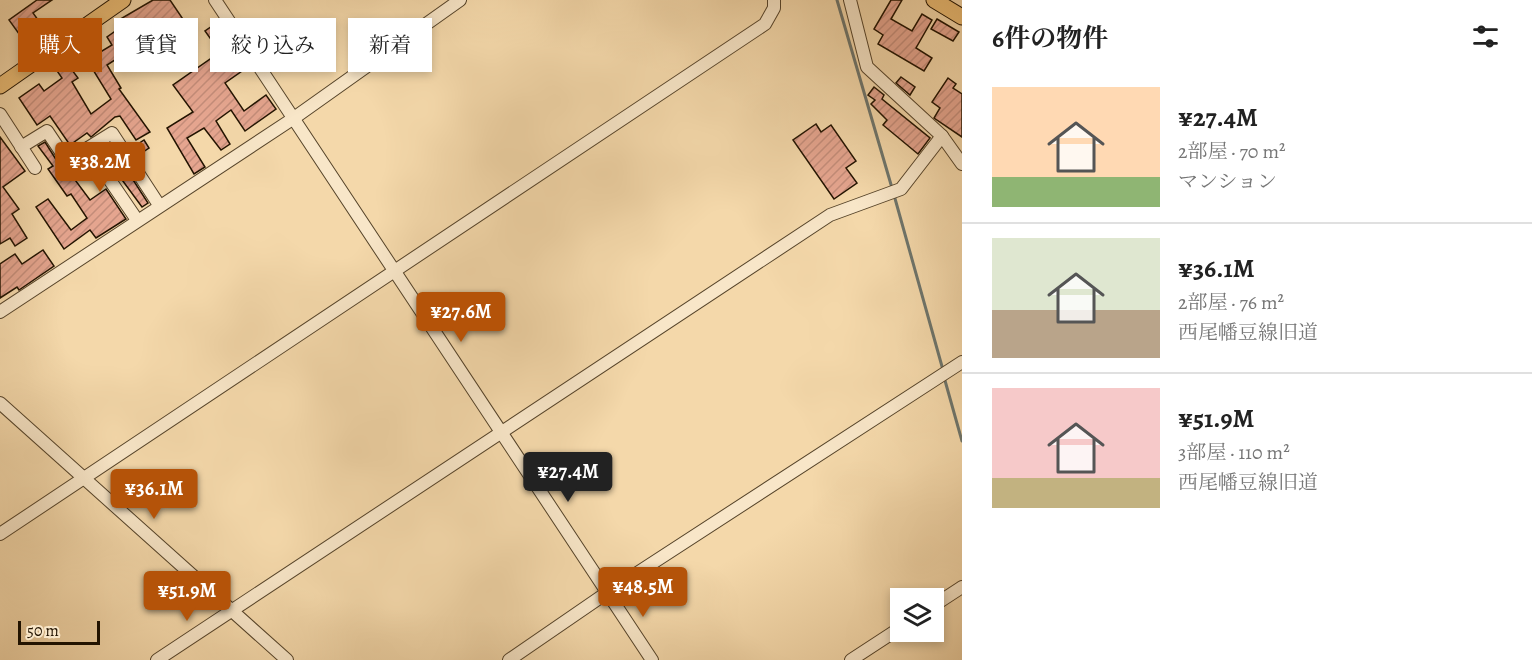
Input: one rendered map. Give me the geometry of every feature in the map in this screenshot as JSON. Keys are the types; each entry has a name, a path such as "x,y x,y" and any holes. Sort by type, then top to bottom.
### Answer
{"main road":[{"path":"0,86 123,0"},
{"path":"934,0 962,17"}],"street":[{"path":"215,0 394,272 503,431 652,660"},
{"path":"0,312 294,118 460,0"},
{"path":"0,534 765,24 774,9 774,0"},
{"path":"850,0 867,67 942,136 962,164"},
{"path":"0,114 35,168"},
{"path":"21,147 47,130 67,161 112,133 159,205"},
{"path":"157,660 830,215 900,189 942,136"},
{"path":"88,148 137,220"},
{"path":"508,660 608,592 962,362"},
{"path":"0,403 233,609 287,660"},
{"path":"944,599 962,587"},
{"path":"851,660 890,635"}],"building":[{"path":"37,0 52,0 33,13 37,18 18,18 18,32 9,20"},
{"path":"153,0 170,0 182,18 122,18"},
{"path":"891,0 902,0 891,19 912,31 922,14 932,20 916,48 932,58 924,71 878,44 883,35 874,29"},
{"path":"937,19 959,32 953,41 931,29"},
{"path":"210,28 210,38 205,31"},
{"path":"114,32 114,60 107,65 121,88 119,89 150,132 136,140 120,116 115,117 91,137 87,133 70,145 50,116 37,125 19,98 39,84 44,91 62,78 58,72 74,72 78,78 72,82 91,114 111,99 94,72 102,72 102,51 112,45 107,37"},
{"path":"210,59 210,72 241,72 225,83 244,111 266,95 276,109 245,131 231,110 216,121 230,144 221,150 204,128 187,138 205,167 194,174 167,128 193,112 173,85 192,72 198,72 198,67"},
{"path":"901,77 915,87 910,95 896,83"},
{"path":"948,78 956,84 953,88 962,94 962,137 934,118 940,108 932,102"},
{"path":"874,87 884,95 882,99 930,138 918,154 883,125 887,120 871,104 875,100 868,95"},
{"path":"816,124 821,132 831,125 856,161 846,168 857,183 834,199 793,140"},
{"path":"0,137 25,171 3,187 19,209 12,214 27,238 15,246 10,238 0,244"},
{"path":"144,140 149,148 137,156 132,148"},
{"path":"45,142 60,166 67,169 90,200 106,189 126,219 96,238 90,230 64,249 36,207 48,199 71,230 87,218 71,194 67,196 48,169 53,166 38,146"},
{"path":"110,144 148,203 142,207 100,150"},
{"path":"86,159 101,181 97,184 81,162"},
{"path":"43,250 54,266 19,290 17,287 0,298 0,264 15,254 22,264"}],"waterway":[{"path":"837,0 892,188"},
{"path":"894,195 943,370"},
{"path":"944,377 962,441"}]}
